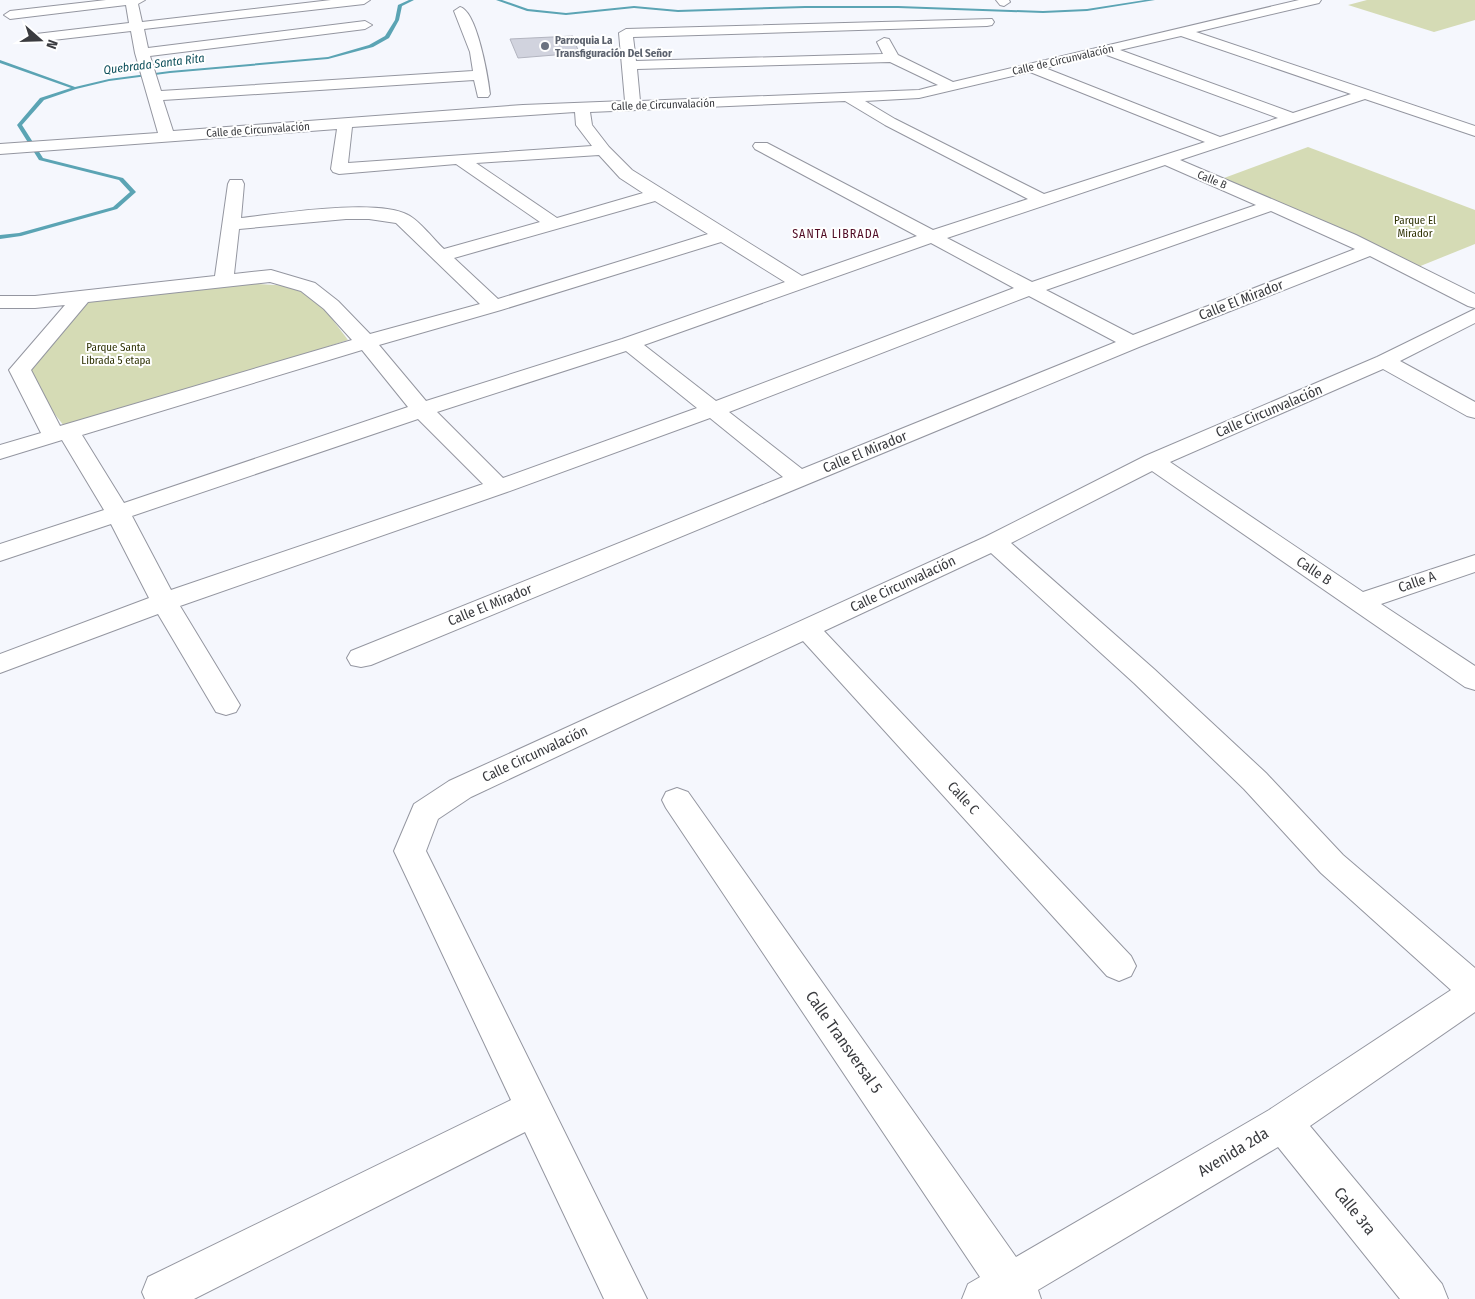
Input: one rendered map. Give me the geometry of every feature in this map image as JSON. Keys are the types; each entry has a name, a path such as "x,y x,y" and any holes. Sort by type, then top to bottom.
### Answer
{"street":[{"path":"10,14 134,0 142,52 167,136"},
{"path":"36,38 291,4 364,0"},
{"name":"Calle de Circunvalación","path":"2,148 486,113 919,94 1315,0"},
{"path":"291,4 307,32"},
{"path":"460,11 477,52 486,113"},
{"path":"634,106 626,33 761,24 877,26 987,22"},
{"path":"761,24 785,100"},
{"path":"142,52 365,25"},
{"path":"877,26 892,58"},
{"path":"1183,32 1468,128 1475,120"},
{"path":"1106,50 1293,118"},
{"path":"629,64 892,58 953,86"},
{"path":"1032,68 1220,142"},
{"path":"156,96 480,75"},
{"path":"0,554 422,410 629,343 931,237 1365,94"},
{"path":"850,98 890,122 1041,200"},
{"path":"582,108 584,125 602,150 626,174 801,283"},
{"path":"345,123 340,169 458,158 602,150"},
{"path":"761,146 1132,343"},
{"path":"458,158 554,224"},
{"name":"Calle B","path":"1166,160 1371,249 1475,302"},
{"path":"224,282 236,184"},
{"path":"440,256 657,195"},
{"path":"0,664 164,602 499,487 713,410 1030,289 1272,205"},
{"path":"232,224 357,214 395,216 402,219 494,306"},
{"path":"0,452 724,236"},
{"name":"Calle El Mirador","path":"361,658 1132,343 1371,249"},
{"path":"0,302 35,302 271,276 308,287 331,305 366,342 422,410 499,487"},
{"path":"82,297 20,370 61,433 119,514 164,602 226,705"},
{"name":"Calle Circunvalación","path":"534,1108 410,850 424,812 460,789 994,542 1152,461 1384,361 1475,314"},
{"path":"629,343 800,479"},
{"path":"1384,361 1475,412"},
{"name":"Calle B","path":"1152,461 1475,680"},
{"path":"994,542 1144,676 1255,782 1332,864 1475,991"},
{"name":"Calle A","path":"1359,602 1475,563"},
{"name":"Calle C","path":"807,629 1119,966"},
{"name":"Calle Transversal 5","path":"677,800 1005,1294"},
{"name":"Avenida 2da","path":"1005,1294 1283,1123 1475,991"},
{"path":"163,1292 534,1108 626,1299"},
{"name":"Calle 3ra","path":"1283,1123 1427,1299"}],"green space":[{"path":"1367,0 1475,0 1475,20 1434,32 1348,5"},
{"name":"Parque El Mirador","path":"1308,147 1475,210 1475,244 1418,267 1216,181"},
{"name":"Parque Santa Librada 5 etapa","path":"224,282 308,287 348,340 68,431 20,370 82,297"}],"building":[{"name":"Parroquia La Transfiguración Del Señor","path":"573,36 579,53 518,58 510,39"}],"waterway":[{"name":"Quebrada Santa Rita","path":"75,88 109,80 170,72 328,58 371,46 387,37 397,20 400,5 412,0"},
{"name":"Quebrada Santa Rita","path":"498,0 527,10 566,14 634,7 678,11 805,7 898,7 1043,12 1087,10 1153,0"},
{"path":"0,61 75,88"},
{"name":"Quebrada Santa Rita","path":"0,237 19,235 115,208 133,192 121,179 41,159 19,125 42,99 75,88"}],"place":[{"name":"Parroquia La Transfiguración Del Señor","path":"545,46"}],"district":[{"name":"SANTA LIBRADA","path":"836,234"}]}
